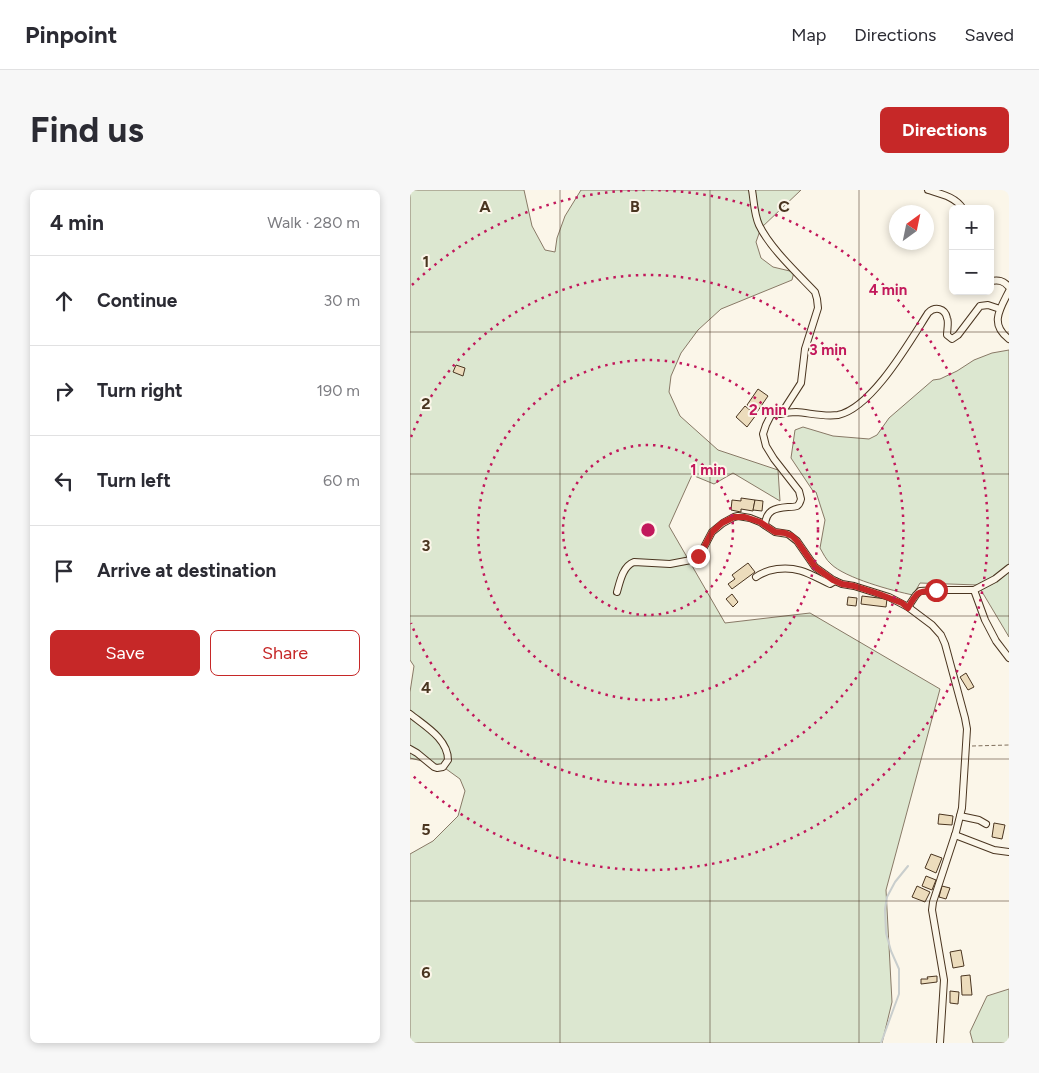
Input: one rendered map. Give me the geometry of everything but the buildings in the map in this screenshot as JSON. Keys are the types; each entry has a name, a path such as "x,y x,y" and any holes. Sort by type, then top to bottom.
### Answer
{"street":[{"path":"752,190 758,224 784,259 815,292 818,299 818,308 805,348 801,383 783,411 772,415 769,419 763,434 766,446 774,459 802,497 795,507 778,508 771,511 765,525"},
{"path":"928,190 950,198 961,205"},
{"path":"994,281 1002,280 1009,289 1000,309 997,324 1002,334 1009,339"},
{"path":"774,414 797,412 827,416 845,412 861,402 887,375 932,308 937,308 944,312 948,318 947,334 952,339 958,335 980,306 988,305 1000,309"},
{"path":"617,592 629,564 634,562 670,564 696,558 712,532 722,523 738,516 750,518 775,532 792,536 815,567 835,581 902,603 932,625 943,640 966,718 967,729 962,808 932,910 944,980 940,1043"},
{"path":"756,577 761,572 790,568 816,576 830,584 835,581"},
{"path":"908,608 920,591 974,590 995,579 1009,568"},
{"path":"974,590 989,628 1009,658"},
{"path":"410,714 440,739 447,750 448,760 443,767 437,768 410,749"},
{"path":"960,816 979,820 986,824"},
{"path":"955,835 994,850 1009,852"}],"path":[{"path":"966,746 1009,745"}],"green space":[{"path":"410,190 524,190 532,226 545,250 555,252 557,238 565,216 581,190 801,190 761,228 756,242 761,258 773,267 794,272 792,280 721,309 698,330 681,353 671,376 669,392 680,416 718,450 778,470 780,501 733,473 714,484 692,475 669,526 725,623 810,613 940,689 886,890 892,1002 882,1043 410,1043 410,854 433,841 458,816 465,791 460,779 442,766 410,758 410,692 414,666 410,660"},
{"path":"1009,350 1009,637 978,585 920,583 913,595 858,579 831,564 820,548 825,520 816,492 813,491 791,458 795,430 803,427 833,436 869,439 877,435 889,418 933,380 940,379 957,371 974,360 992,353"},
{"path":"1009,989 1009,1043 973,1043 970,1032 987,996"}],"waterway":[{"path":"881,1043 899,994 899,969 886,933 885,909 887,897 895,882 908,866"}],"route":[{"path":"698,556 712,532 722,523 738,516 760,522 771,531 792,536 815,567 842,584 889,597 908,608 920,591 936,590"}]}
